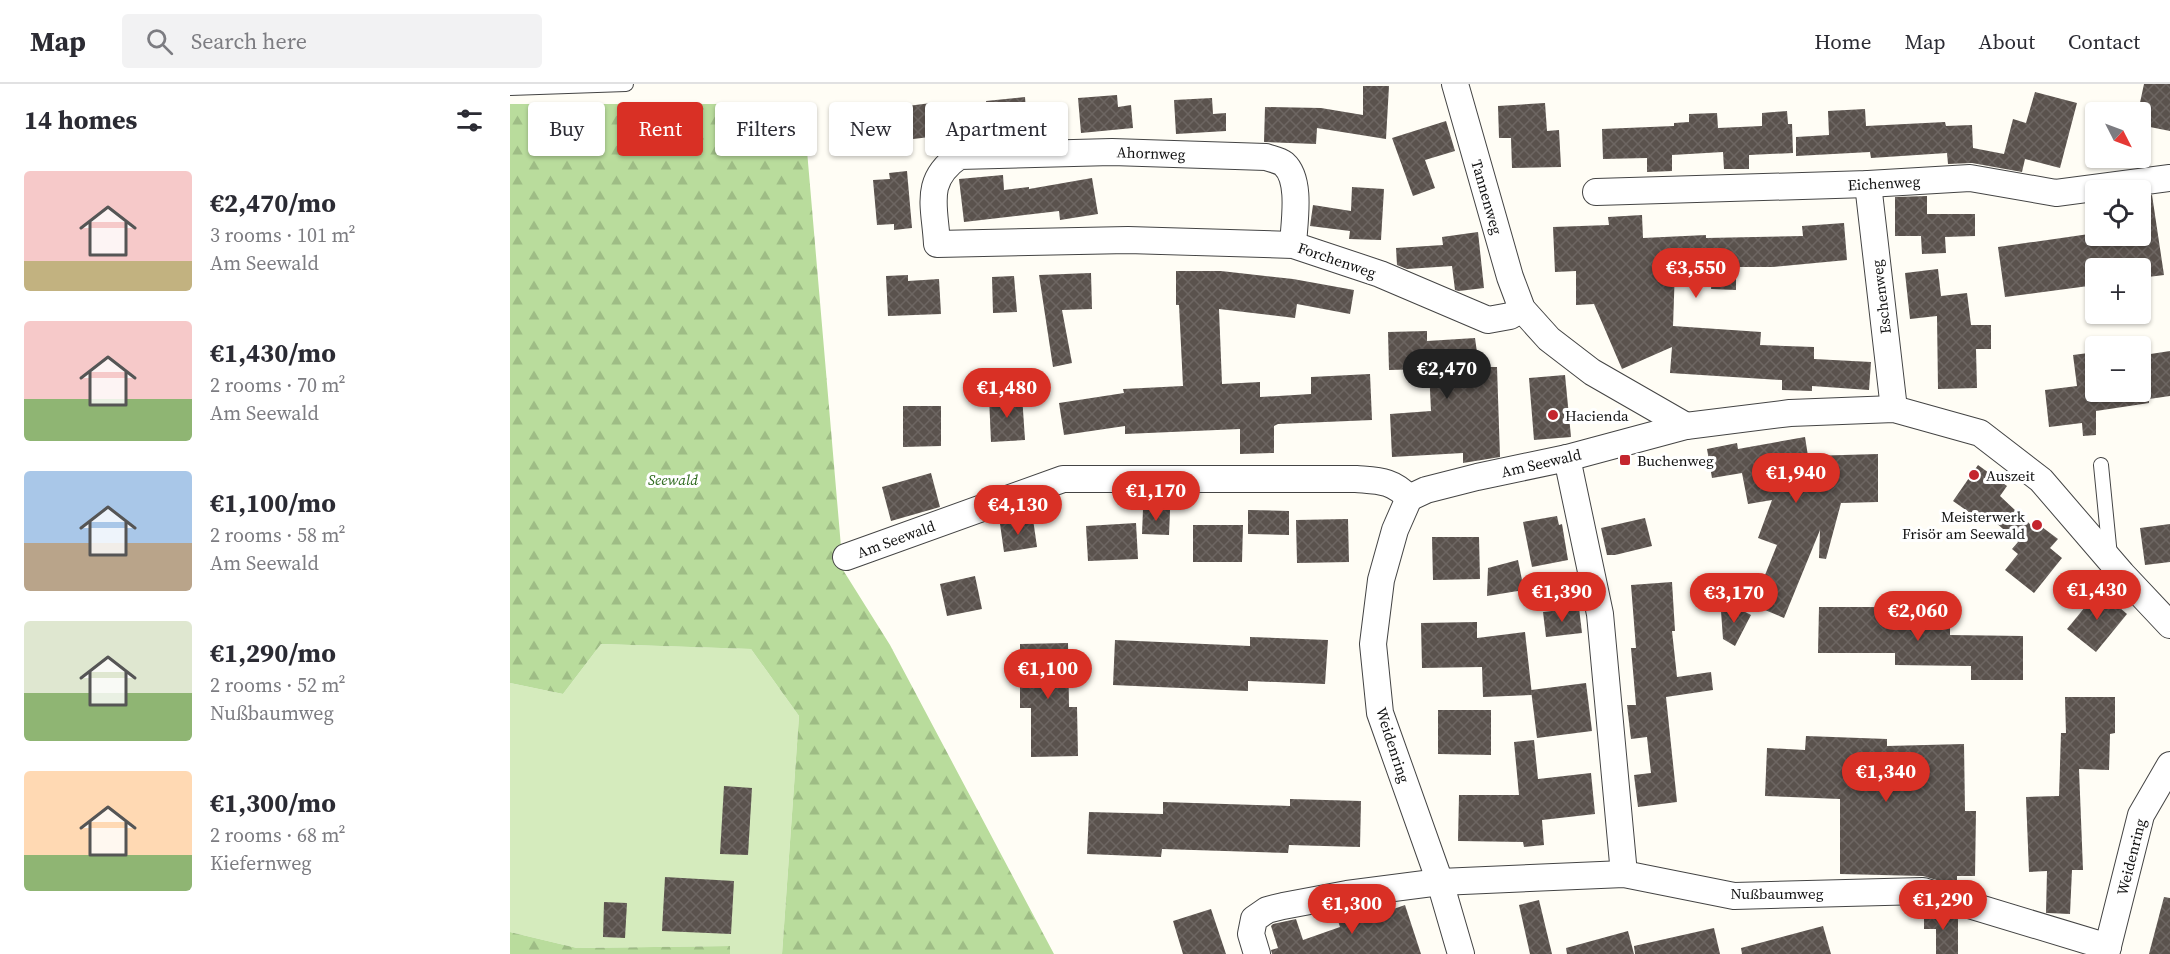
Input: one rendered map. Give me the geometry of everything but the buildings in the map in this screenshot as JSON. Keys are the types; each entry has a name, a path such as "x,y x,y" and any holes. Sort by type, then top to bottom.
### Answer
{"street":[{"name":"Tannenweg","path":"1455,84 1510,277 1522,309"},
{"name":"Ahornweg","path":"937,244 934,193 936,179 944,166 959,156 1112,152 1244,156 1266,158 1282,163 1291,173 1295,191 1293,245"},
{"name":"Eichenweg","path":"1596,192 1868,184 1970,178 2056,194 2170,178"},
{"name":"Eschenweg","path":"1868,184 1894,410"},
{"name":"Forchenweg","path":"937,244 1128,240 1293,245 1380,274 1488,320 1510,316 1522,309"},
{"path":"1522,309 1549,339 1592,372 1686,426"},
{"name":"Am Seewald","path":"846,557 1063,479 1356,479 1380,481 1399,487 1409,498 1426,490 1567,458 1686,426 1790,413 1894,410 1980,433 2041,480 2111,562 2161,608 2170,625"},
{"path":"1567,458 1600,614 1624,874"},
{"name":"Weidenring","path":"1409,498 1395,530 1381,580 1373,644 1380,712 1440,882 1461,954"},
{"name":"Weidenring","path":"2107,950 2141,815 2162,794 2170,765"},
{"name":"Nußbaumweg","path":"1257,954 1251,934 1254,920 1267,910 1347,894 1440,882 1624,874 1734,896 1923,891 2107,950"}],"lane":[{"path":"510,88 626,84"},
{"path":"2101,465 2111,562"}],"green space":[{"name":"Seewald","path":"510,104 528,104 528,156 605,156 605,104 617,104 617,156 703,156 703,104 715,104 715,156 807,156 843,570 890,645 1054,954 782,954 799,716 751,649 601,644 563,694 510,683"},
{"path":"601,644 751,649 799,716 782,954 730,954 730,946 577,948 510,932 510,683 563,694"},
{"path":"510,932 577,948 730,946 730,954 510,954"}],"place":[{"name":"Hacienda","path":"1553,415"},
{"name":"Buchenweg","path":"1625,460"},
{"name":"Auszeit","path":"1974,475"},
{"name":"Meisterwerk Frisör am Seewald","path":"2037,525"}]}
